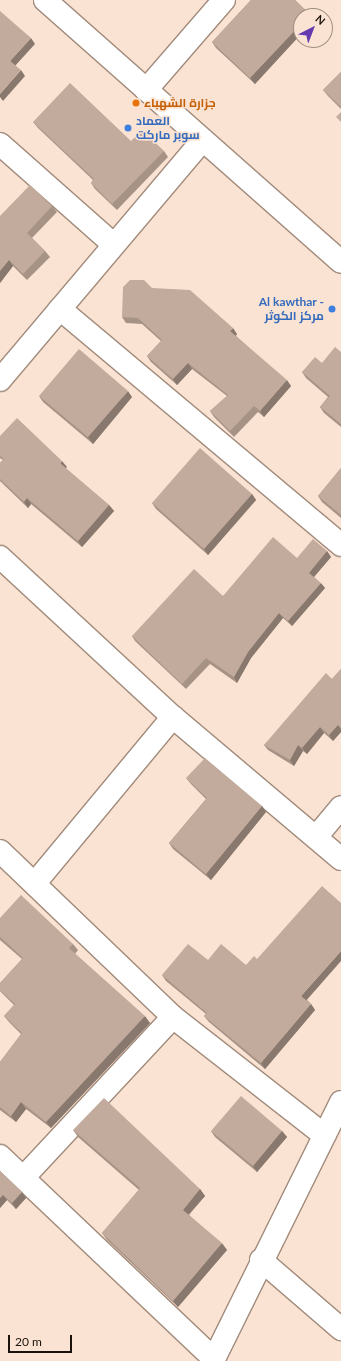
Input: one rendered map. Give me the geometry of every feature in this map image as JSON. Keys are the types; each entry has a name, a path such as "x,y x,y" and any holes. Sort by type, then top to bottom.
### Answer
{"street":[{"path":"45,0 341,262"},
{"path":"146,90 224,0"},
{"path":"0,380 203,140"},
{"path":"0,144 114,245"},
{"path":"60,309 341,545"},
{"path":"0,557 173,717 341,859"},
{"path":"35,883 173,717"},
{"path":"316,837 341,806"},
{"path":"0,851 173,1017 324,1135"},
{"path":"24,1177 173,1017"},
{"path":"0,1156 24,1177 214,1360 261,1260 341,1102"},
{"path":"261,1260 341,1329"}],"building":[{"path":"251,0 295,0 304,8 293,8 293,32 250,78 212,42"},
{"path":"0,11 31,38 10,61 21,70 0,94"},
{"path":"341,72 341,107 323,90"},
{"path":"70,83 131,141 142,130 164,151 112,204 91,183 94,179 33,122"},
{"path":"341,112 341,122 336,117"},
{"path":"30,185 52,206 27,233 45,251 23,274 9,260 0,271 0,216"},
{"path":"130,280 144,280 152,288 190,290 233,328 230,331 287,380 260,411 254,406 230,431 210,411 228,395 188,363 173,379 147,356 162,340 138,318 122,317 123,287"},
{"path":"335,347 341,352 341,424 320,407 330,396 302,372 315,357 322,363"},
{"path":"79,349 128,391 88,437 39,396"},
{"path":"17,418 62,461 60,463 109,505 78,541 27,498 24,502 0,479 0,463 4,459 0,456 0,436"},
{"path":"200,448 252,494 204,549 152,503"},
{"path":"341,468 341,515 318,496"},
{"path":"273,537 297,558 313,539 327,551 309,573 321,583 288,621 279,613 248,652 234,677 206,658 182,684 132,636 194,569 223,596"},
{"path":"341,669 341,728 338,725 329,735 320,727 302,748 298,745 290,760 264,745 326,673 332,679"},
{"path":"205,758 262,806 206,874 169,843 207,798 186,778"},
{"path":"322,886 341,903 341,951 301,996 311,1004 261,1063 204,1016 207,1013 162,975 188,944 208,960 221,944 246,965 254,956 257,959"},
{"path":"21,895 73,944 69,948 145,1016 46,1122 21,1102 11,1116 0,1107 0,1062 22,1033 4,1016 15,1004 0,990 0,983 23,958 0,937 0,918"},
{"path":"241,1096 282,1131 253,1166 211,1131"},
{"path":"104,1098 200,1189 183,1210 222,1243 173,1301 102,1233 140,1188 73,1130"},
{"path":"0,1171 22,1192 12,1203 3,1195 0,1198"}],"place":[{"name":"جزارة الشهباء","path":"136,103"},
{"name":"العماد سوبر ماركت","path":"128,128"},
{"name":"Al kawthar - مركز الكوثر","path":"332,309"}]}
